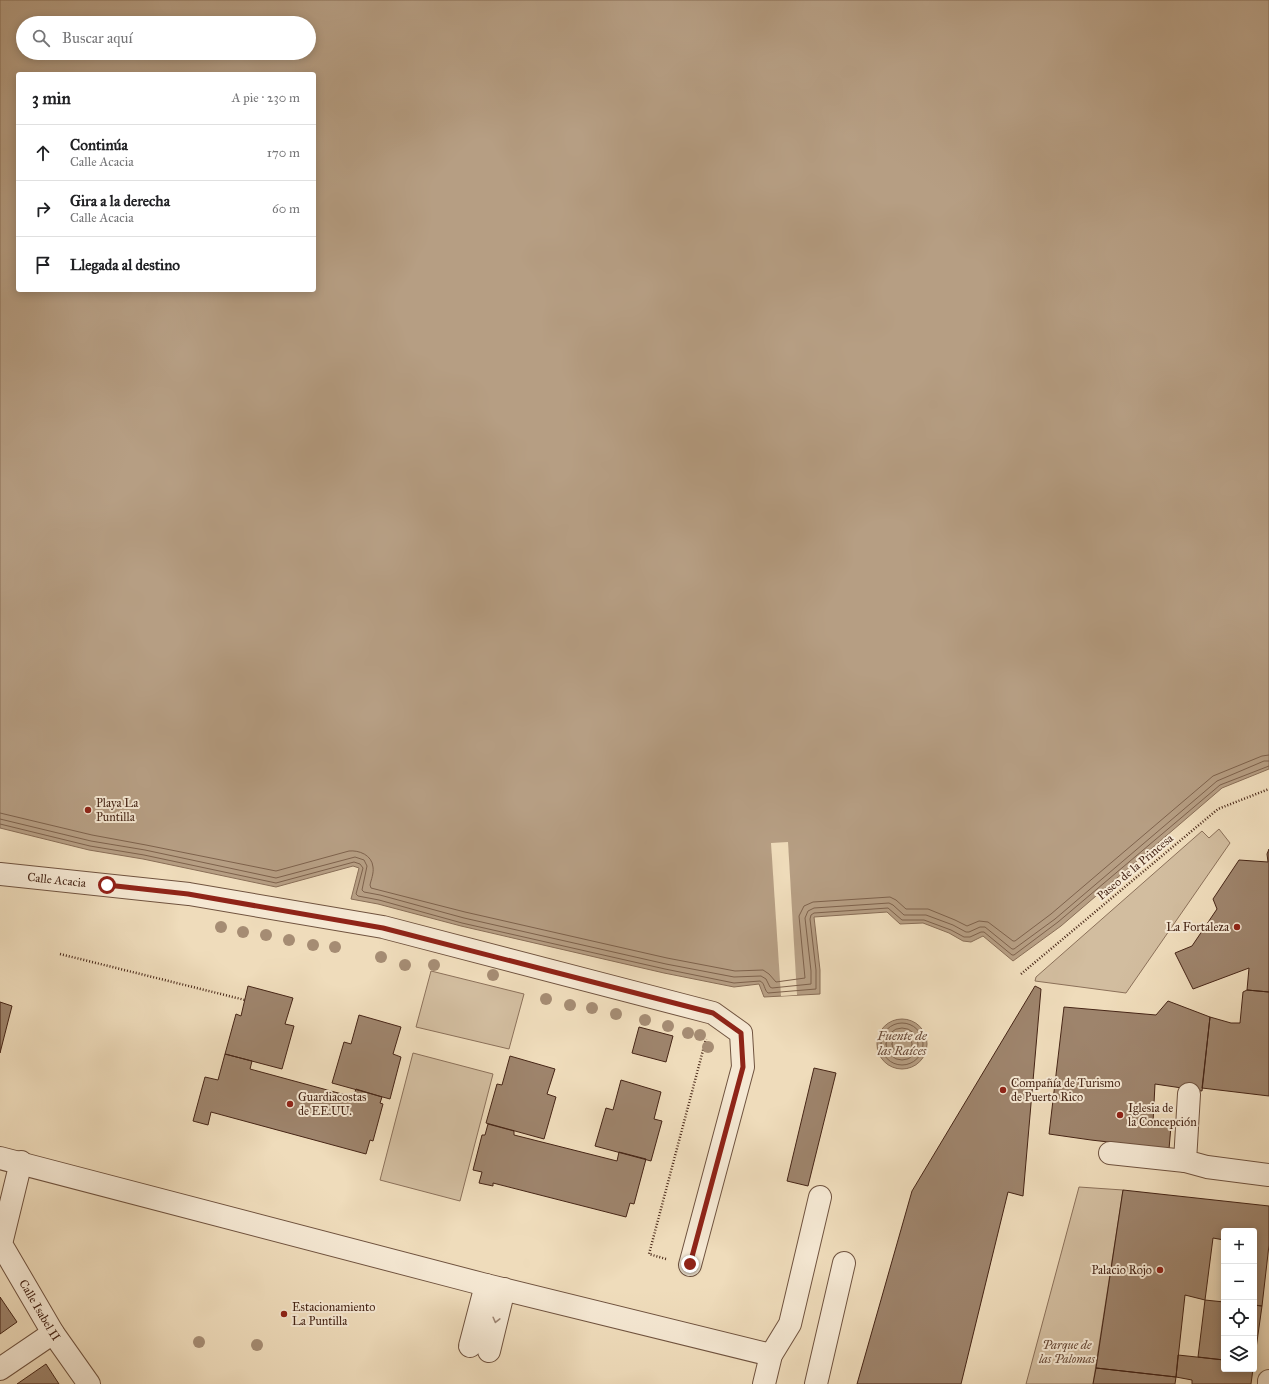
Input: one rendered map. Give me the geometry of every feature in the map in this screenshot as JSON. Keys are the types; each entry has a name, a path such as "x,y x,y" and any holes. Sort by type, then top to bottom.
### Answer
{"street":[{"name":"Calle Acacia","path":"0,874 188,894 383,928 713,1013 741,1033 743,1067 690,1264"},
{"path":"1184,1160 1189,1094"},
{"path":"1110,1153 1184,1160 1207,1167 1269,1174"},
{"path":"0,1158 21,1162 495,1287 771,1355"},
{"name":"Calle Isabel II","path":"21,1162 0,1244 53,1332 88,1384"},
{"path":"764,1384 771,1355 790,1324 820,1197"},
{"path":"816,1384 844,1263"},
{"path":"479,1349 495,1287"},
{"path":"0,1369 53,1332"},
{"path":"1268,1384 1269,1380"}],"path":[{"name":"Paseo de la Princesa","path":"1021,974 1218,809 1269,789"},
{"path":"60,954 245,1000"},
{"path":"690,1264 649,1254 713,1013"}],"green space":[{"path":"1219,829 1230,843 1126,993 1035,981 1036,977 1202,831 1209,838"},
{"path":"431,971 524,994 509,1049 416,1027"},
{"path":"413,1053 493,1074 460,1201 380,1180"},
{"name":"Parque de las Palomas","path":"1079,1187 1123,1190 1093,1384 1026,1384"}],"water":[{"path":"0,0 1269,0 1269,769 1222,788 1061,926 1013,961 983,936 971,942 963,941 949,933 923,923 900,924 887,912 814,917 820,970 820,994 764,997 759,984 734,987 664,973 461,926 378,904 351,899 359,868 353,866 276,887 143,859 89,850 0,828"},
{"name":"Fuente de las Raíces","path":"897,1019 907,1019 920,1026 927,1039 927,1049 920,1062 907,1069 897,1069 888,1065 881,1058 877,1049 877,1039 881,1030 888,1023"}],"pier":[{"path":"788,842 797,995 781,996 771,843"}],"building":[{"name":"La Fortaleza","path":"1269,849 1269,992 1247,990 1249,968 1193,989 1175,953 1192,946 1217,909 1213,899 1239,860 1268,862 1267,854"},
{"path":"248,986 293,998 285,1024 294,1026 282,1069 225,1054 236,1014 241,1016"},
{"name":"Compañía de Turismo de Puerto Rico","path":"1035,986 1041,989 1023,1196 1008,1192 961,1384 857,1384 912,1191"},
{"path":"1247,990 1269,992 1269,1096 1202,1088 1210,1017 1231,1023 1240,1023 1243,992"},
{"path":"1168,1001 1210,1017 1202,1091 1155,1084 1153,1123 1171,1126 1169,1149 1049,1134 1064,1007 1156,1015"},
{"path":"0,1002 12,1006 0,1053"},
{"path":"359,1015 401,1027 393,1054 401,1057 390,1099 332,1083 344,1042 351,1044"},
{"path":"639,1027 673,1036 666,1062 632,1053"},
{"name":"Guardiacostas de EE.UU.","path":"225,1054 252,1061 250,1069 353,1097 356,1089 382,1097 380,1103 383,1104 373,1141 370,1140 366,1154 211,1112 208,1125 193,1121 205,1077 218,1080"},
{"path":"510,1056 555,1069 547,1094 556,1097 544,1139 486,1123 497,1084 502,1085"},
{"path":"814,1068 836,1073 808,1186 787,1181"},
{"path":"621,1080 661,1092 654,1119 662,1121 651,1161 595,1146 606,1108 613,1110"},
{"path":"488,1124 514,1131 514,1135 617,1161 619,1152 646,1159 634,1204 630,1203 626,1217 493,1183 493,1186 479,1183 482,1172 473,1170 482,1135 485,1135"},
{"name":"Palacio Rojo","path":"1123,1190 1269,1206 1269,1245 1262,1306 1257,1305 1257,1228 1221,1228 1221,1239 1213,1238 1205,1300 1185,1295 1176,1377 1096,1368"},
{"path":"0,1297 17,1322 0,1334"},
{"path":"1205,1300 1221,1302 1221,1360 1198,1357"},
{"path":"1257,1305 1262,1306 1257,1342"},
{"path":"1178,1355 1221,1360 1221,1372 1253,1372 1251,1384 1192,1384 1192,1380 1176,1377"},
{"path":"46,1364 59,1384 17,1384"},
{"path":"1096,1368 1176,1377 1175,1384 1093,1384"}],"place":[{"name":"Playa La Puntilla","path":"88,810"},
{"name":"La Fortaleza","path":"1237,927"},
{"name":"Compañía de Turismo de Puerto Rico","path":"1003,1090"},
{"name":"Guardiacostas de EE.UU.","path":"290,1104"},
{"name":"Iglesia de la Concepción","path":"1120,1115"},
{"name":"Palacio Rojo","path":"1160,1270"},
{"name":"Estacionamiento La Puntilla","path":"284,1314"}],"route":[{"path":"107,885 188,894 383,928 713,1013 741,1033 743,1067 690,1264"}]}
